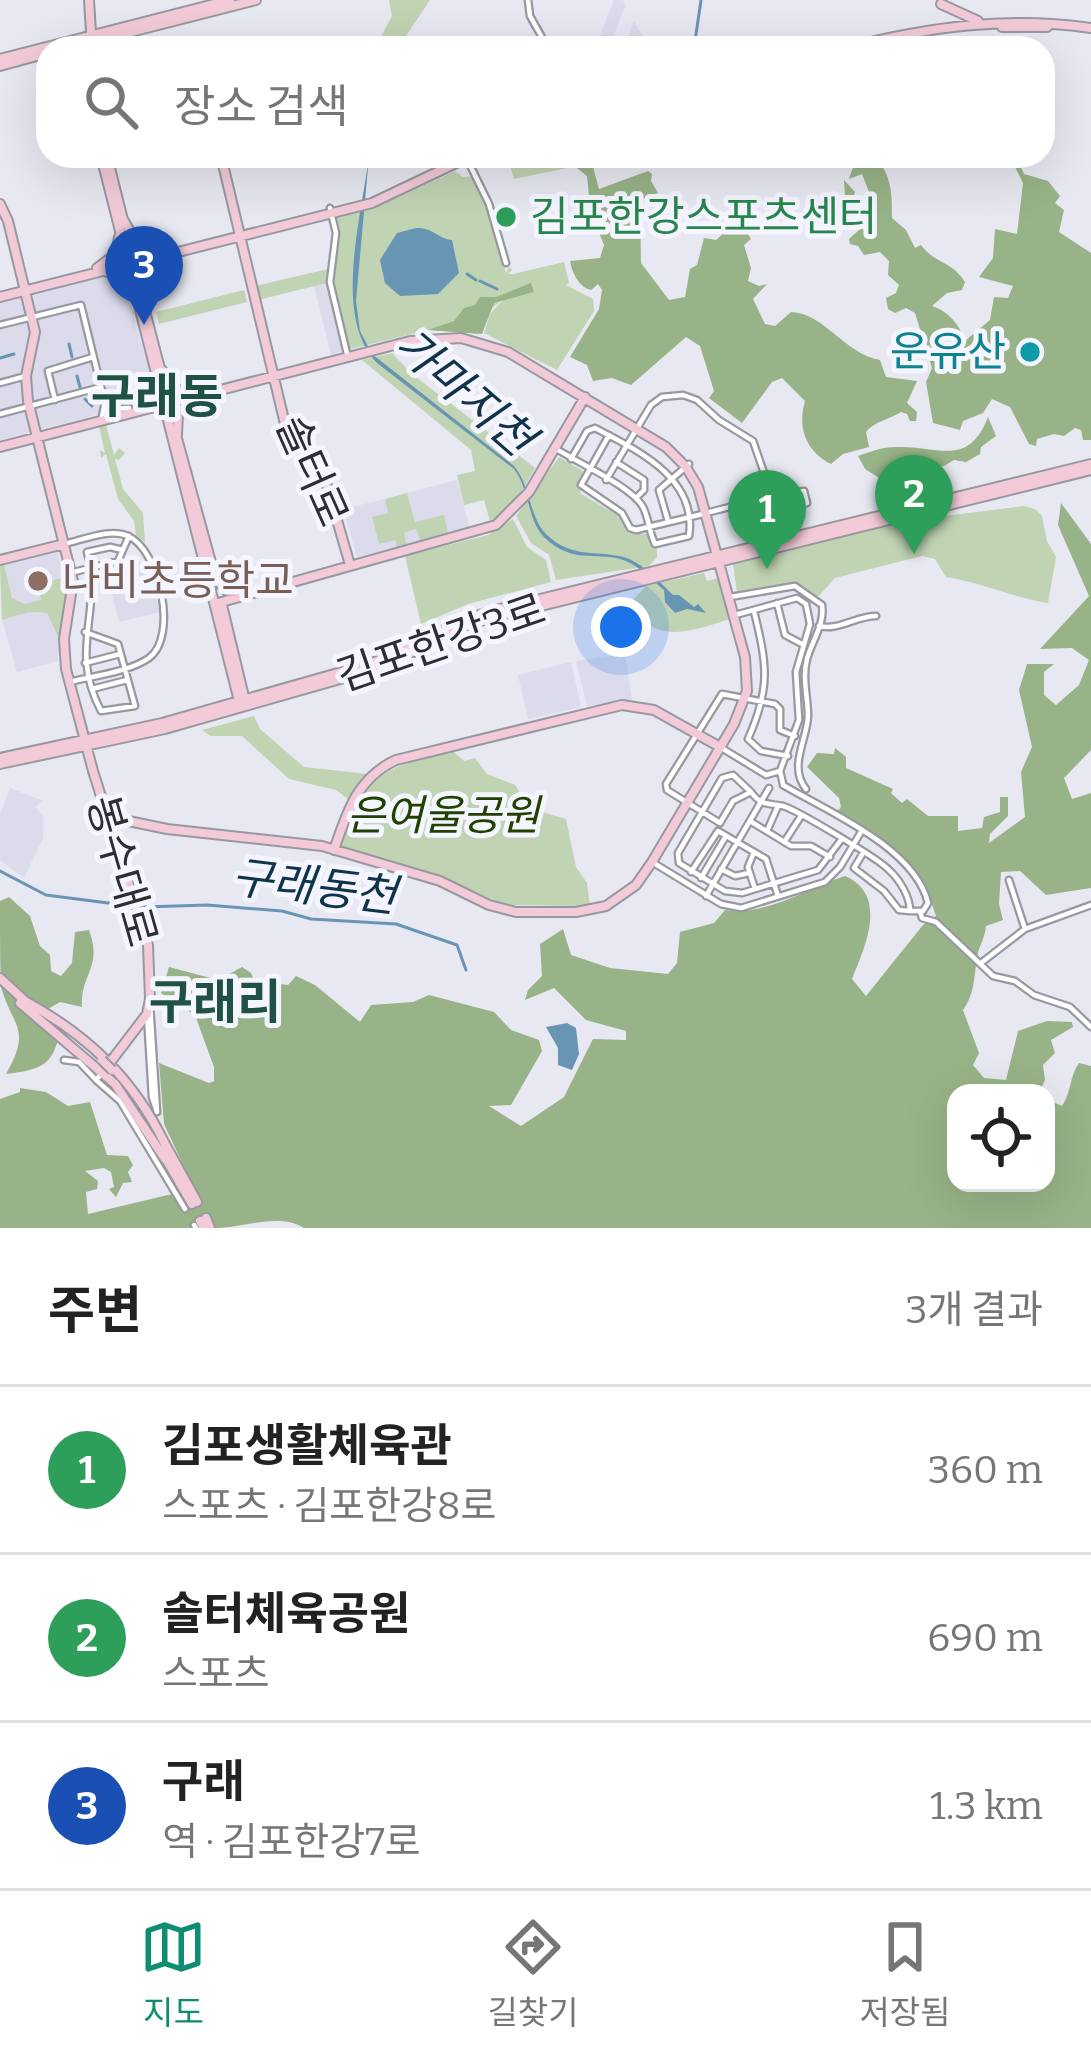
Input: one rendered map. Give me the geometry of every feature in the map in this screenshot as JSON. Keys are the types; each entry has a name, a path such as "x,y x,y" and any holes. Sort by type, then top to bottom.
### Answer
{"street":[{"path":"85,36 87,0"},
{"path":"111,36 230,0"},
{"path":"116,36 256,0"},
{"path":"528,0 530,16 541,36"},
{"path":"940,4 992,23"},
{"path":"940,4 953,26"},
{"path":"933,28 947,19 940,4"},
{"path":"898,36 933,28 1034,21 1091,31"},
{"path":"920,36 1030,26 1091,31"},
{"path":"0,63 36,55"},
{"path":"0,63 36,56"},
{"path":"107,168 229,638"},
{"name":"솔터로","path":"224,168 287,430 328,488 350,565"},
{"path":"0,294 372,200 441,168"},
{"path":"471,168 489,204 506,263"},
{"path":"0,204 32,317 35,340 26,376 29,407 72,573 118,561 129,536"},
{"path":"331,211 336,233 330,282 348,356"},
{"path":"120,219 139,247 166,254"},
{"path":"98,270 117,252 120,219"},
{"path":"0,244 13,241"},
{"path":"139,295 145,273 166,254"},
{"path":"98,270 122,276 139,295"},
{"path":"0,325 81,305 105,402 102,417"},
{"path":"37,435 430,335 472,337 507,349 668,445 688,465 708,512 747,666 746,697 720,747 636,885 606,906 522,913 489,905 448,884 334,850 109,817"},
{"path":"55,400 49,369 93,357"},
{"path":"156,364 174,388 204,394"},
{"path":"0,445 135,408 153,393 156,364"},
{"path":"0,382 26,376"},
{"path":"0,414 101,387"},
{"path":"177,448 180,409 204,394"},
{"path":"606,480 656,401 676,394 692,398 753,441 776,512"},
{"path":"219,603 479,532 504,519 523,501 585,396"},
{"path":"105,402 113,410 135,408 163,421 177,448 215,578 243,703"},
{"path":"555,448 571,459 588,470 636,498 655,544 689,536 688,518 672,478 627,445 597,428 589,429 571,459"},
{"path":"609,436 581,481 583,490 622,513 630,528 804,491 806,503 739,520 734,507"},
{"path":"616,462 644,480 644,490 636,498"},
{"path":"668,522 659,493 688,465"},
{"path":"692,560 1091,467"},
{"path":"640,578 1091,467"},
{"path":"0,560 112,533 129,536 149,557 166,622 155,652 124,667 69,682"},
{"path":"715,537 724,546 751,546"},
{"path":"657,573 710,551 715,537"},
{"path":"86,632 115,641 135,706 103,712 85,663 86,632 93,600 87,552 123,550"},
{"name":"봉수대로","path":"72,573 73,601 64,645 69,682 147,937 148,1019 153,1104 157,1112 148,1019"},
{"path":"215,578 232,592 262,589"},
{"name":"김포한강3로","path":"86,741 243,703 391,656 478,615 640,578"},
{"name":"김포한강3로","path":"0,761 393,663 476,622 640,578"},
{"path":"730,597 800,588 822,603 824,612 805,673 807,721 799,777 806,789"},
{"path":"204,711 230,695 229,613 247,594"},
{"path":"735,614 797,598 806,602 810,618 796,666 800,720 780,771 783,784 902,857 927,896 926,907 898,910 884,891 856,873 863,853"},
{"path":"777,604 785,635 802,644"},
{"path":"753,610 766,667 764,700 749,743 761,751 788,756"},
{"path":"819,626 831,628 857,616 876,616"},
{"path":"85,663 120,654"},
{"path":"232,662 249,687 279,691"},
{"path":"92,689 127,680"},
{"path":"751,792 733,800 720,823 668,790 666,784 722,694 779,707 780,730 795,736"},
{"path":"334,850 359,788 396,760 622,705 654,710 766,775 769,788 706,896"},
{"path":"766,775 780,771"},
{"path":"841,840 814,871 733,893 701,878 679,863 677,856 730,774 761,803 801,816 852,846 890,871 909,898 910,911"},
{"path":"769,788 783,784"},
{"path":"767,832 778,806"},
{"path":"784,842 801,816"},
{"path":"750,821 794,847 811,846 830,856"},
{"path":"692,872 714,832 767,861 778,897"},
{"path":"652,862 735,908 825,882 861,832"},
{"path":"701,878 727,836"},
{"path":"754,852 748,865 754,889"},
{"path":"721,868 735,876 749,873"},
{"path":"1010,880 1025,929"},
{"path":"978,960 1025,929 1091,905"},
{"path":"920,911 922,918 936,922 1000,980 1015,981 1034,994 1070,1006 1091,1027"},
{"path":"0,982 106,1068 137,1100 166,1146 191,1205"},
{"path":"106,1068 148,1019"},
{"path":"64,1060 106,1068 118,1064 120,1051"},
{"path":"106,1068 133,1103 191,1205"},
{"path":"106,1068 120,1101 191,1205"}],"shaded area":[{"path":"614,0 623,0 614,35 618,36 600,36"},
{"path":"634,21 642,36 628,36"},
{"path":"110,274 132,291 135,325 153,379 151,392 142,401 0,440 0,301"},
{"path":"328,283 344,350 331,355 314,286"},
{"path":"457,480 470,528 407,545 403,533 416,529 407,493"},
{"path":"385,499 397,547 357,557 343,509"},
{"name":"나비초등학교","path":"57,550 68,595 25,604 12,598 4,564"},
{"path":"147,561 160,612 119,622 106,571"},
{"path":"29,612 47,613 59,639 58,661 17,672 2,620"},
{"path":"625,653 632,701 587,706 576,661"},
{"path":"571,662 581,707 528,719 518,675"},
{"path":"10,788 43,801 35,807 44,818 43,838 24,878 0,860 0,814"}],"green space":[{"path":"389,0 430,0 406,36 381,36 392,16"},
{"path":"511,168 567,168 514,179"},
{"path":"593,168 599,189 648,171 652,174 658,193 640,200 641,263 669,300 685,297 690,269 697,265 704,238 716,240 725,232 720,220 726,224 738,217 751,239 744,245 751,268 748,281 767,284 753,299 765,324 775,326 791,312 803,314 856,350 880,360 886,377 917,381 907,403 917,412 916,421 901,412 877,423 866,432 869,447 843,454 831,464 806,438 805,401 782,378 772,382 742,423 709,398 714,391 700,346 686,337 631,385 612,378 593,381 587,365 570,357 599,309 602,290 598,284 591,290 583,286 570,261 600,258 604,245 587,176 578,169"},
{"path":"853,168 883,168 890,185 892,218 906,230 915,248 921,245 965,282 962,290 947,293 932,306 952,319 965,341 990,320 994,297 1008,298 1013,286 979,277 993,258 995,229 1017,234 1023,183 1016,168 1048,181 1060,196 1055,203 1064,210 1059,232 1091,253 1091,440 1083,440 1081,430 1075,428 1064,436 1037,439 1036,446 1029,444 1010,407 992,399 983,413 963,421 960,430 933,423 926,382 932,368 915,313 906,308 895,313 888,309 886,298 899,285 888,275 889,261 880,252 864,255 850,244 849,239 860,229 855,213 846,213 844,180 855,192 858,208 873,202 862,174 849,179"},
{"path":"455,171 472,176 487,207 506,273 509,267 508,274 513,274 564,262 566,285 593,299 594,311 557,370 484,333 490,314 506,297 488,311 482,334 428,330 350,349 333,284 339,234 336,218 384,204"},
{"path":"328,269 327,283 258,300 255,286"},
{"path":"531,283 534,292 494,303 482,334 428,330 454,321 480,297 496,297"},
{"path":"244,290 247,302 159,324 156,312"},
{"path":"392,353 412,374 535,468 517,498 490,521 484,500 464,505 457,475 475,471 471,450 362,360"},
{"path":"988,417 996,436 966,462 954,460 944,466 909,463 884,481 865,469 858,456 891,447 961,449 980,433"},
{"path":"106,425 114,455 119,448 125,453 115,459 123,489 143,513 145,542 136,535 134,521 118,499 106,454 101,458 100,450 105,453 99,426"},
{"path":"559,457 583,471 578,484 581,494 619,516 629,533 647,534 657,549 649,566 556,580 549,555 531,543 516,516"},
{"path":"407,493 415,522 444,515 448,533 420,540 416,529 404,533 407,545 397,547 395,540 379,544 372,517 388,513 385,499"},
{"path":"1061,503 1091,544 1091,750 1064,778 1072,799 1091,793 1091,888 1046,895 1020,871 1001,872 1003,920 986,926 972,991 963,1010 979,1053 973,1065 984,1078 1006,1080 1018,1031 1047,1021 1072,1022 1073,1027 1051,1040 1055,1053 1043,1065 1043,1084 947,1084 947,1192 1055,1192 1055,1103 1062,1106 1079,1063 1091,1066 1091,1228 304,1228 272,1221 215,1228 208,1215 191,1228 0,1228 0,1099 20,1088 46,1092 68,1106 90,1102 107,1155 128,1156 133,1165 128,1172 132,1182 123,1183 116,1197 109,1189 114,1187 111,1172 104,1168 85,1171 98,1181 97,1189 86,1192 88,1214 172,1194 182,1210 200,1201 164,1124 159,1063 209,1083 214,1081 214,1067 195,1015 161,993 169,967 218,980 242,967 251,973 259,990 273,983 288,985 296,976 315,985 360,1022 371,1005 413,1002 429,995 494,1012 511,1030 539,1040 542,1051 511,1105 489,1106 521,1126 564,1097 593,1039 626,1040 626,1031 586,1020 554,988 525,1000 542,976 540,944 563,929 571,955 610,968 668,974 677,963 680,932 714,923 725,910 772,905 845,876 858,885 870,909 867,937 852,979 866,996 923,925 936,916 927,890 906,859 835,814 841,807 839,798 807,767 817,753 834,754 835,748 846,757 846,768 893,789 891,793 902,803 907,799 928,816 958,816 958,831 982,828 984,817 1000,812 1000,797 1008,797 1008,816 990,834 989,843 1025,817 1021,772 1032,747 1019,690 1027,664 1054,664 1044,672 1044,695 1056,705 1079,685 1089,660 1072,648 1040,649 1089,596 1058,525"},
{"path":"1024,506 1042,516 1056,557 1048,603 946,577 935,559 922,556 835,578 818,597 795,585 737,592 733,564 905,521"},
{"path":"513,519 527,547 546,560 551,582 468,604 421,624 405,556 488,535"},
{"path":"4,564 12,598 25,604 41,600 38,584 62,578 68,595 59,639 47,613 29,612 2,620 0,566"},
{"path":"704,573 707,581 718,578 730,619 688,631 662,630 640,616 631,602 646,586"},
{"path":"254,716 260,729 304,767 367,774 348,799 336,790 289,779 242,736 210,736 202,730"},
{"name":"은여울공원","path":"454,752 464,761 475,758 487,774 515,785 531,809 566,819 590,906 504,905 448,879 342,847 357,804 378,779 404,764"},
{"path":"9,897 30,916 40,946 50,955 51,971 61,976 72,963 75,932 89,930 94,953 82,1007 60,1002 48,1009 62,1019 48,1061 6,1074 19,1037 1,987 0,901"}],"water":[{"path":"368,168 356,301 360,331 372,354 514,466 537,520 556,542 573,550 634,561 673,595 694,607 698,604 706,613 687,609 675,613 665,602 664,590 626,561 577,555 556,547 539,531 514,469 377,363 363,343 356,320 353,293"},
{"path":"416,228 452,240 459,273 438,294 400,296 385,283 380,260 397,233"},
{"path":"567,1023 576,1028 579,1054 572,1070 558,1065 558,1048 546,1027"}],"waterway":[{"path":"696,36 701,0"},
{"path":"467,274 476,280"},
{"path":"480,281 497,289"},
{"path":"69,344 72,357"},
{"path":"0,358 14,354"},
{"path":"77,376 80,387"},
{"path":"85,399 92,406"},
{"name":"구래동천","path":"0,871 46,895 129,901"},
{"name":"구래동천","path":"141,898 144,907 207,905 396,924 457,945 466,970"}],"place":[{"name":"김포한강스포츠센터","path":"506,217"},
{"name":"구래","path":"144,325"},
{"name":"운유산","path":"1030,352"},
{"name":"솔터체육공원","path":"914,554"},
{"name":"김포생활체육관","path":"767,569"},
{"name":"나비초등학교","path":"38,581"}],"district":[{"name":"구래동","path":"157,397"},
{"name":"구래리","path":"215,1003"}],"water label":[{"name":"가마지천","path":"464,392"}]}
